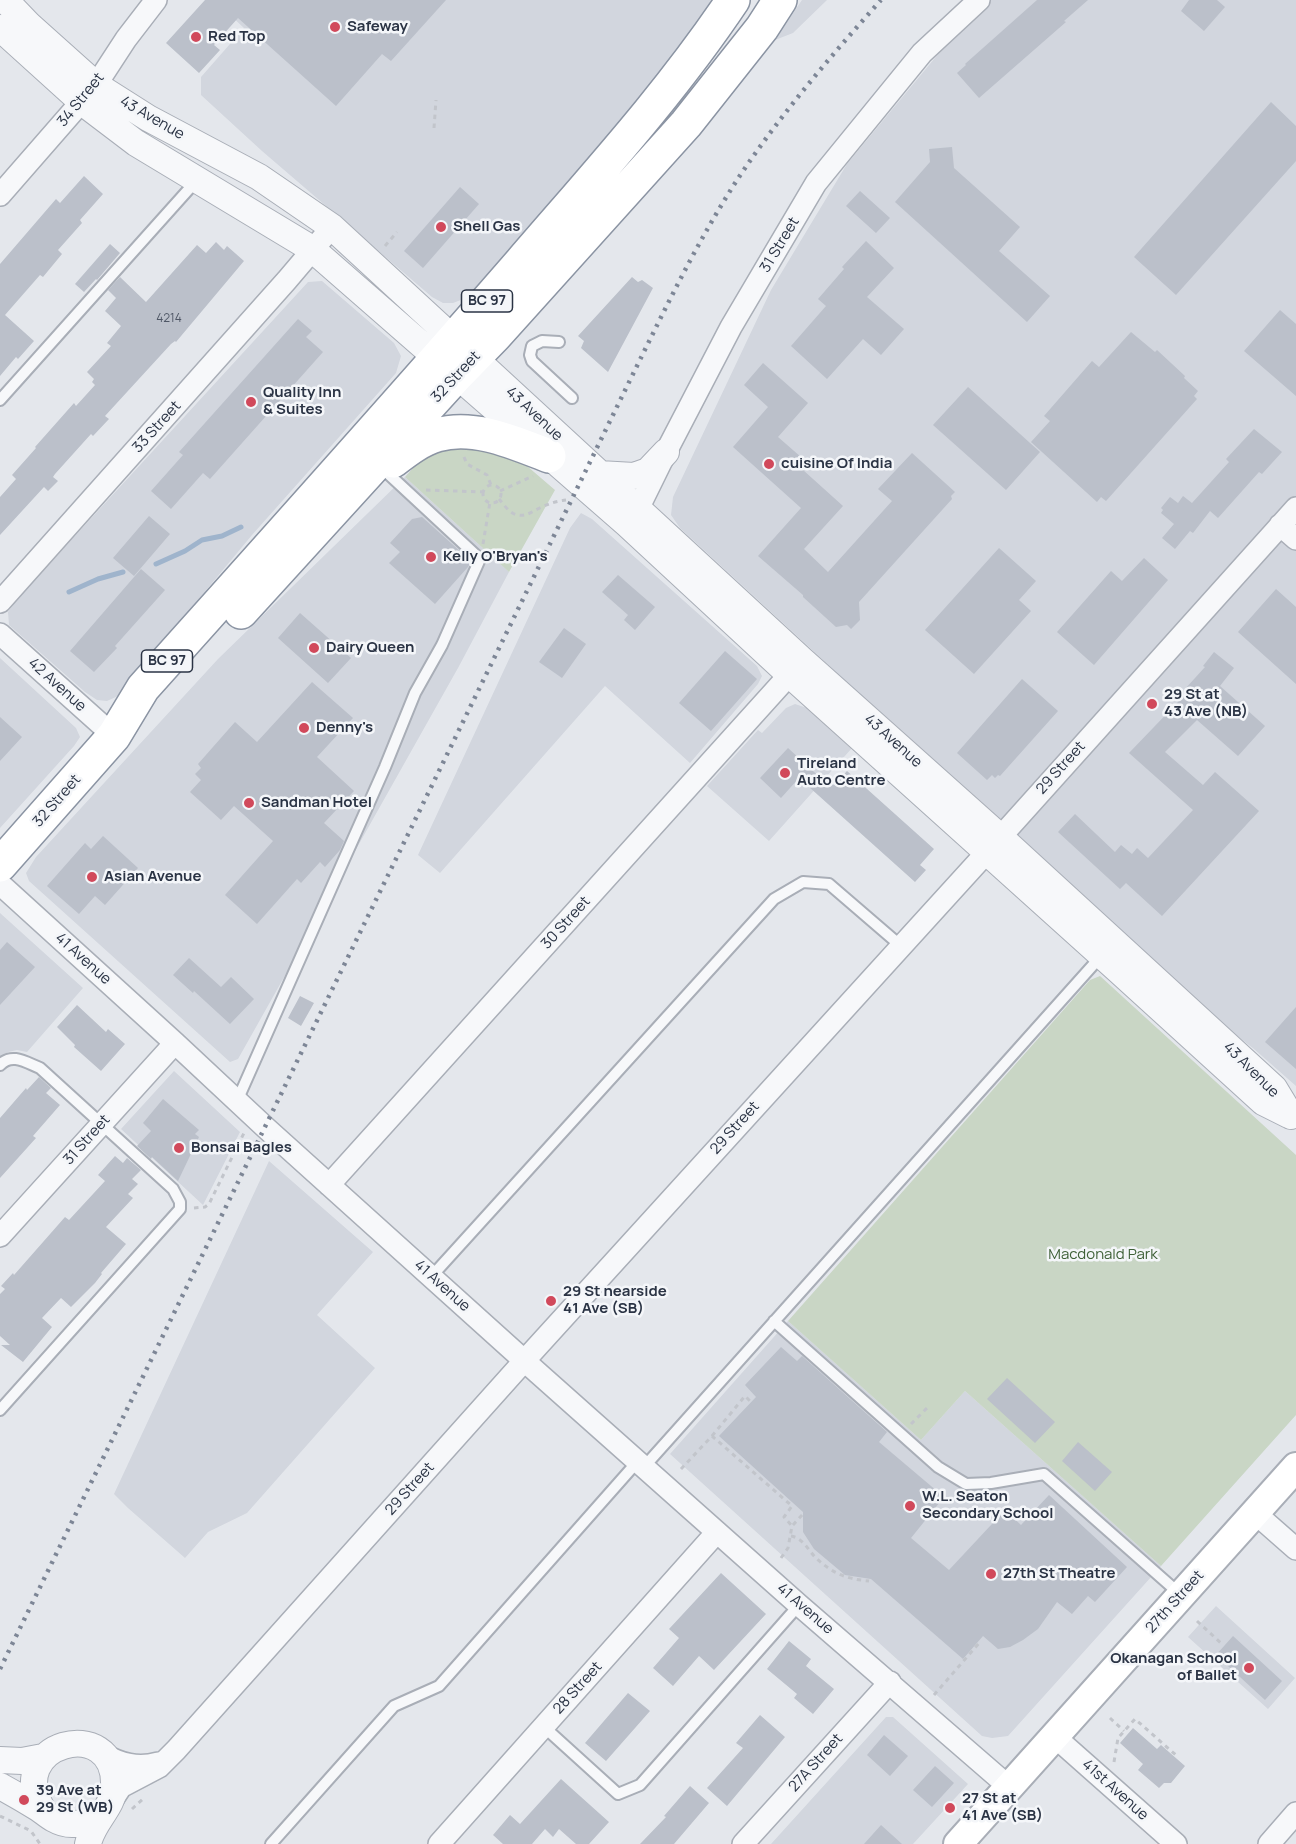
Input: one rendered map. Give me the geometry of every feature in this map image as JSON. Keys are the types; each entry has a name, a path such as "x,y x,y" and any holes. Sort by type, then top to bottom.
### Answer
{"highway":[{"name":"32 Street","path":"114,736 159,702 369,476 455,357 705,41 733,0"},
{"name":"32 Street","path":"0,865 114,736 143,687 455,357 495,336 686,124 762,28 780,0"},
{"path":"369,476 418,443 437,435 457,432 487,435 515,442 544,465"}],"main road":[{"name":"27th Street","path":"958,1844 1296,1467"}],"street":[{"name":"43 Avenue","path":"5,0 136,143 312,249 455,357 599,474 633,517 993,844 1274,1088 1294,1118"},
{"name":"34 Street","path":"0,195 89,94 156,0"},
{"name":"31 Street","path":"633,517 731,327 816,183 922,53 979,0"},
{"name":"43 Avenue","path":"0,28 89,94 148,118 259,177 332,227 455,357 544,465 633,517"},
{"name":"33 Street","path":"0,602 288,280 332,227"},
{"path":"599,474 634,476 648,471 666,452"},
{"name":"29 Street","path":"107,1807 122,1787 159,1767 176,1750 525,1360 993,844 1288,532 1296,508"},
{"name":"42 Avenue","path":"0,634 114,736"},
{"name":"30 Street","path":"329,1185 796,667"},
{"name":"43 Avenue","path":"993,844 1102,955 1263,1102 1294,1118"},
{"name":"41 Avenue","path":"0,884 329,1185 799,1605 890,1682"},
{"name":"31 Street","path":"0,1236 175,1043"},
{"path":"1255,1513 1296,1549"},
{"name":"28 Street","path":"439,1844 717,1532"},
{"path":"890,1682 1008,1786"},
{"name":"27A Street","path":"743,1844 890,1682"},
{"name":"41st Avenue","path":"1054,1736 1176,1844"},
{"path":"68,1844 37,1802 33,1790 33,1779 36,1767 53,1748 78,1743 90,1746 102,1753 110,1764 114,1776 114,1789 107,1807 93,1828 88,1844"},
{"name":"29 Street","path":"102,1753 128,1765 149,1766 176,1750"},
{"path":"0,1760 22,1761 43,1757"},
{"path":"0,1786 49,1816 67,1824 80,1824 93,1820 107,1807"},
{"path":"1269,1844 1296,1814"}],"lane":[{"path":"0,400 197,180"},
{"path":"559,342 542,341 532,346 530,355 532,361 572,398"},
{"path":"237,1101 385,767 415,693 442,645 480,559 406,490 369,476"},
{"path":"431,1276 774,899 802,882 829,884 901,946"},
{"path":"271,1844 394,1706 439,1686 774,1321 1102,955"},
{"path":"0,1065 4,1060 16,1058 40,1068 173,1189 180,1202 180,1209 0,1410"},
{"path":"774,1321 938,1467 966,1484 1044,1474 1181,1596"},
{"path":"543,1726 618,1794 640,1785 799,1605"}],"path":[{"path":"434,128 436,100"},
{"path":"390,241 398,232"},
{"path":"464,451 467,464 487,475 492,485"},
{"path":"490,502 499,499 501,490 544,465"},
{"path":"490,502 484,497 486,487 497,486 501,490"},
{"path":"406,490 484,492"},
{"path":"499,499 510,512 518,515 527,514 557,501 572,499"},
{"path":"480,559 490,502"},
{"path":"180,1209 205,1207 209,1204 244,1133"},
{"path":"681,1469 745,1396 751,1402"},
{"path":"902,1434 929,1406"},
{"path":"712,1436 792,1506 784,1517 792,1526"},
{"path":"780,1557 788,1548 792,1526 803,1514"},
{"path":"791,1536 797,1537 816,1558 840,1575 851,1580 869,1581"},
{"path":"1197,1621 1222,1644"},
{"path":"934,1695 980,1642"},
{"path":"1110,1718 1124,1731"},
{"path":"1114,1762 1118,1738 1136,1719 1177,1756"},
{"path":"0,1816 31,1832 40,1844"}],"shaded area":[{"path":"214,0 717,0 665,73 471,296 453,303 443,303 432,297 262,151 201,95 201,77 244,28"},
{"path":"802,0 827,0 793,33 775,40"},
{"path":"983,0 1296,0 1296,1086 1213,1017 1041,861 680,528 671,515 673,497 771,290 847,164"},
{"path":"322,281 394,343 401,356 396,373 252,535 118,696 107,701 97,700 9,625 8,612 18,598 308,282"},
{"path":"405,477 509,572 458,668 238,1059 230,1062 29,881 26,873 36,857 218,659"},
{"path":"581,513 592,519 757,666 762,676 758,684 690,763 605,686 440,873 418,855 570,528"},
{"path":"0,658 76,728 80,737 0,828"},
{"path":"795,704 807,708 852,748 769,841 707,786 758,730 762,733 786,708"},
{"path":"0,913 83,988 27,1052 17,1050 8,1052 0,1061"},
{"path":"174,1071 240,1132 203,1205 121,1129"},
{"path":"269,1161 373,1252 317,1315 375,1368 247,1513 208,1532 185,1558 114,1494"},
{"name":"W.L. Seaton Secondary School","path":"788,1321 921,1440 965,1391 1161,1566 1008,1736 992,1738 982,1736 670,1454"},
{"path":"1216,1606 1295,1678 1268,1709 1188,1637"},
{"path":"886,1717 893,1717 968,1784 913,1844 771,1844"}],"green space":[{"path":"462,446 491,450 527,466 555,490 509,572 405,477 422,458 440,450"},
{"name":"Macdonald Park","path":"1100,976 1296,1155 1296,1415 1161,1566 965,1391 921,1440 788,1321 1090,980"}],"building":[{"name":"Safeway","path":"205,0 446,0 391,61 382,54 336,106 238,18 214,45 220,50 199,73 166,43"},
{"path":"1037,0 1088,0 979,98 957,73"},
{"path":"1189,0 1217,0 1225,7 1204,31 1181,11"},
{"path":"1271,102 1296,126 1296,161 1176,295 1134,257"},
{"path":"952,147 954,168 1020,227 999,251 1050,296 1027,322 895,202 930,162 929,149"},
{"path":"84,176 103,194 58,250 62,254 43,277 40,275 5,315 34,341 0,376 0,264 56,199 60,203"},
{"name":"Shell Gas","path":"460,187 479,204 423,268 404,251"},
{"path":"860,191 890,218 876,233 846,206"},
{"path":"866,241 894,268 867,297 904,329 881,355 863,339 827,379 791,346 826,306 818,299 844,269 842,267"},
{"path":"216,242 224,250 227,246 244,261 176,342 171,344 105,416 109,419 93,436 91,434 55,474 53,477 58,481 48,491 44,487 0,535 0,497 16,479 12,475 74,403 76,406 95,385 92,382 94,379 87,372 111,346 107,343 121,326 105,311 116,298 108,290 120,277 146,302 197,245 206,253"},
{"path":"110,244 120,253 84,292 75,284"},
{"path":"632,277 638,282 642,280 653,288 608,372 581,348 584,341 578,336"},
{"path":"1280,310 1296,324 1296,396 1244,351"},
{"name":"Quality Inn & Suites","path":"298,319 312,331 306,337 323,352 210,479 203,473 171,509 151,491 183,455 179,452"},
{"path":"1131,332 1155,352 1157,350 1185,376 1184,378 1198,391 1194,396 1197,399 1106,501 1101,497 1097,502 1031,442 1050,421 1044,416 1092,361 1099,367"},
{"path":"763,363 808,403 778,437 809,464 803,470 843,506 804,549 828,572 892,501 878,489 912,453 955,492 951,496 952,499 859,602 860,620 851,629 847,625 836,627 758,556 801,508 733,447 768,407 744,385"},
{"path":"968,387 1040,452 1006,490 933,425"},
{"path":"1254,429 1282,452 1262,474 1259,472 1218,518 1210,511 1193,533 1190,531 1175,549 1162,538 1174,524 1161,513 1163,510 1161,508 1170,497 1178,503 1183,496 1192,503 1229,462 1226,459"},
{"path":"149,516 170,534 134,576 113,558"},
{"name":"Kelly O'Bryan's","path":"422,517 471,561 435,604 389,563 400,552 390,543 412,519"},
{"path":"999,548 1036,581 1019,600 1031,611 974,674 925,630"},
{"path":"1144,558 1168,580 1094,665 1057,632 1111,571 1122,581"},
{"path":"141,569 165,590 94,672 70,651"},
{"path":"618,575 655,607 635,630 624,620 628,615 602,592"},
{"path":"1276,589 1296,607 1296,684 1238,632"},
{"name":"Dairy Queen","path":"300,613 351,658 328,683 278,638"},
{"path":"564,628 586,644 562,678 539,662"},
{"path":"725,651 757,679 711,731 679,703"},
{"path":"1214,652 1234,668 1220,686 1265,726 1238,756 1197,720 1165,752 1203,785 1215,772 1259,811 1162,916 1126,883 1120,889 1058,832 1075,814 1115,852 1121,845 1132,854 1137,848 1148,858 1193,810 1129,753 1178,702 1175,700 1205,667 1203,666"},
{"path":"1022,679 1058,711 1000,776 995,778 992,775 987,780 957,753"},
{"name":"Sandman Hotel","path":"312,682 353,718 317,757 354,791 324,823 344,841 340,850 325,867 320,862 301,883 297,879 257,924 225,895 273,841 234,806 221,820 190,792 201,780 195,774 201,768 198,764 235,722 257,742"},
{"path":"0,717 22,737 0,761"},
{"path":"788,748 826,783 828,780 834,785 847,771 934,849 920,865 926,870 915,882 799,778 781,798 760,778"},
{"name":"Asian Avenue","path":"103,836 138,868 105,905 95,896 79,914 47,886 85,843 91,849"},
{"path":"7,942 35,967 0,1005 0,950"},
{"path":"189,958 221,987 231,977 254,999 230,1024 173,975"},
{"path":"300,996 314,1003 301,1026 288,1018"},
{"path":"77,1005 106,1032 108,1029 125,1044 101,1071 74,1047 75,1045 57,1027"},
{"path":"1296,1007 1296,1069 1265,1042"},
{"path":"39,1077 51,1088 46,1093 60,1105 33,1136 36,1138 0,1178 0,1118 26,1088 27,1090"},
{"path":"163,1099 199,1130 195,1134 199,1137 178,1181 137,1146 151,1131 143,1123"},
{"path":"115,1156 123,1163 127,1158 141,1170 132,1179 138,1184 128,1194 133,1198 106,1227 126,1244 95,1283 71,1307 61,1298 42,1318 52,1327 23,1362 1,1345 10,1345 0,1336 0,1294 5,1289 1,1286 13,1273 14,1275 65,1217 69,1220 105,1181 98,1175"},
{"path":"781,1347 797,1361 802,1356 887,1432 879,1442 944,1497 911,1538 949,1570 1005,1510 1021,1525 1049,1495 1127,1567 1095,1602 1088,1596 1072,1614 1057,1602 1038,1629 1023,1640 1010,1647 998,1649 983,1636 963,1659 871,1579 845,1575 814,1549 803,1532 803,1512 719,1436 756,1397 745,1385"},
{"path":"1007,1378 1055,1422 1035,1443 987,1399"},
{"path":"1078,1442 1112,1472 1095,1491 1062,1461"},
{"path":"721,1573 766,1614 714,1670 699,1656 673,1686 653,1668 679,1638 669,1629"},
{"name":"Okanagan School of Ballet","path":"1233,1636 1282,1681 1265,1700 1216,1655"},
{"path":"789,1641 811,1659 806,1666 834,1689 813,1714 794,1698 797,1694 767,1669"},
{"path":"628,1693 650,1711 606,1761 585,1743"},
{"path":"760,1715 785,1737 727,1806 707,1788 743,1748 736,1743"},
{"path":"1133,1728 1157,1749 1161,1745 1185,1766 1171,1783 1164,1783 1159,1788 1138,1770 1143,1764 1120,1743"},
{"path":"884,1735 908,1756 890,1776 867,1755"},
{"path":"935,1766 954,1783 932,1807 913,1790"},
{"path":"561,1779 609,1822 589,1844 576,1844 559,1829 553,1837 545,1829 532,1844 503,1844 493,1835 510,1815 520,1824"},
{"path":"690,1786 709,1803 674,1844 640,1844 666,1817 664,1816"},
{"path":"881,1825 902,1844 864,1844"}],"waterway":[{"path":"156,564 185,551 202,540 222,536 241,527"},
{"path":"69,592 98,579 123,572"}],"railway":[{"path":"0,1669 683,274 724,201 755,154 807,86 881,0"}],"place":[{"name":"Safeway","path":"335,27"},
{"name":"Red Top","path":"196,37"},
{"name":"Shell Gas","path":"441,227"},
{"name":"Quality Inn & Suites","path":"251,402"},
{"name":"cuisine Of India","path":"769,464"},
{"name":"Kelly O'Bryan's","path":"431,557"},
{"name":"Dairy Queen","path":"314,648"},
{"name":"29 St at 43 Ave (NB)","path":"1152,704"},
{"name":"Denny's","path":"304,728"},
{"name":"Tireland Auto Centre","path":"785,773"},
{"name":"Sandman Hotel","path":"249,803"},
{"name":"Asian Avenue","path":"92,877"},
{"name":"Bonsai Bagles","path":"179,1148"},
{"name":"29 St nearside 41 Ave (SB)","path":"551,1301"},
{"name":"W.L. Seaton Secondary School","path":"910,1506"},
{"name":"27th St Theatre","path":"991,1574"},
{"name":"Okanagan School of Ballet","path":"1249,1668"},
{"name":"39 Ave at 29 St (WB)","path":"24,1800"},
{"name":"27 St at 41 Ave (SB)","path":"950,1808"}]}
